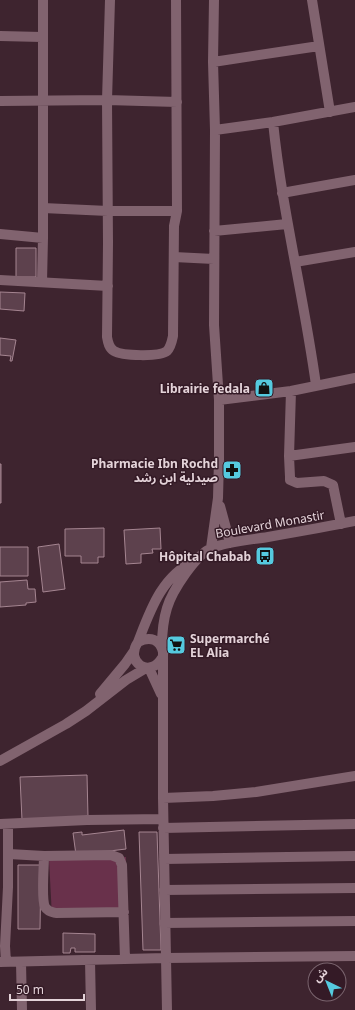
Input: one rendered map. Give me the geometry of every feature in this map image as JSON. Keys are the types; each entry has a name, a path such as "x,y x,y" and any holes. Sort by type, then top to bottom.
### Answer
{"street":[{"path":"42,282 43,0"},
{"path":"110,0 107,100 107,337 109,346 112,350 128,354 164,353 168,350 173,336 174,226 177,210 176,0"},
{"path":"211,548 218,498 219,400 214,325 215,130 212,62 214,0"},
{"path":"312,0 330,112"},
{"path":"0,36 42,37"},
{"path":"212,62 319,46"},
{"path":"0,101 107,100 177,102"},
{"path":"215,130 273,122 355,107"},
{"path":"273,122 287,224 316,386"},
{"path":"282,193 355,180"},
{"path":"43,208 108,211 177,210"},
{"path":"214,231 287,224"},
{"path":"0,234 43,238"},
{"path":"295,262 355,252"},
{"path":"174,257 214,259"},
{"path":"0,280 108,286"},
{"path":"219,400 291,391 355,378"},
{"path":"291,391 289,456 290,480 297,483 324,481 333,485 341,524"},
{"path":"289,456 355,447"},
{"path":"218,498 230,543"},
{"name":"Boulevard Monastir","path":"162,646 162,628 168,606 173,595 195,561 211,548 230,543 355,521"},
{"name":"Boulevard Monastir","path":"86,711 117,674 136,646 158,596 166,584 184,566 195,561"},
{"path":"162,658 160,663 148,668 138,664 134,658 136,646 148,638 153,639 162,646 163,652 164,923 167,1010"},
{"path":"148,668 163,698"},
{"name":"Boulevard Monastir","path":"0,761 66,724 86,711 126,680 148,668"},
{"path":"163,798 213,796 256,792 355,776"},
{"path":"355,824 163,824 87,820 4,824 9,854 3,927 5,946 3,962 166,958 355,956"},
{"path":"9,854 44,856 117,856 121,860 122,865 125,959"},
{"path":"44,856 44,898 45,907 50,912 124,912"},
{"path":"164,859 355,856"},
{"path":"164,890 355,888"},
{"path":"164,923 355,921"},
{"path":"90,960 91,1010"},
{"path":"21,962 22,1010"}],"shaded area":[{"path":"126,857 126,915 52,917 49,859"}],"building":[{"path":"16,248 36,248 36,277 16,277"},
{"path":"0,292 25,293 24,311 0,309"},
{"path":"0,338 16,340 12,361 10,361 11,356 0,355"},
{"path":"1,464 1,503 0,503"},
{"path":"104,528 104,557 98,557 98,563 81,563 81,556 65,556 65,529"},
{"path":"160,528 161,549 152,549 153,553 141,554 141,563 126,564 124,530"},
{"path":"59,544 65,589 43,592 38,547"},
{"path":"0,547 28,547 28,576 0,576"},
{"path":"27,580 28,589 35,589 36,602 26,603 26,605 0,607 0,582"},
{"path":"87,775 88,817 22,820 20,777"},
{"path":"124,830 126,849 76,855 73,833 82,832 82,835"},
{"path":"139,832 157,832 161,950 143,950"},
{"path":"18,865 41,865 40,929 18,929"},
{"path":"63,933 95,934 95,952 75,952 75,948 71,948 70,953 63,953"}],"place":[{"name":"Librairie fedala","path":"264,388"},
{"name":"Pharmacie Ibn Rochd صيدلية ابن رشد","path":"232,470"},
{"name":"Hôpital Chabab","path":"265,556"},
{"name":"Supermarché EL Alia","path":"176,645"}]}
